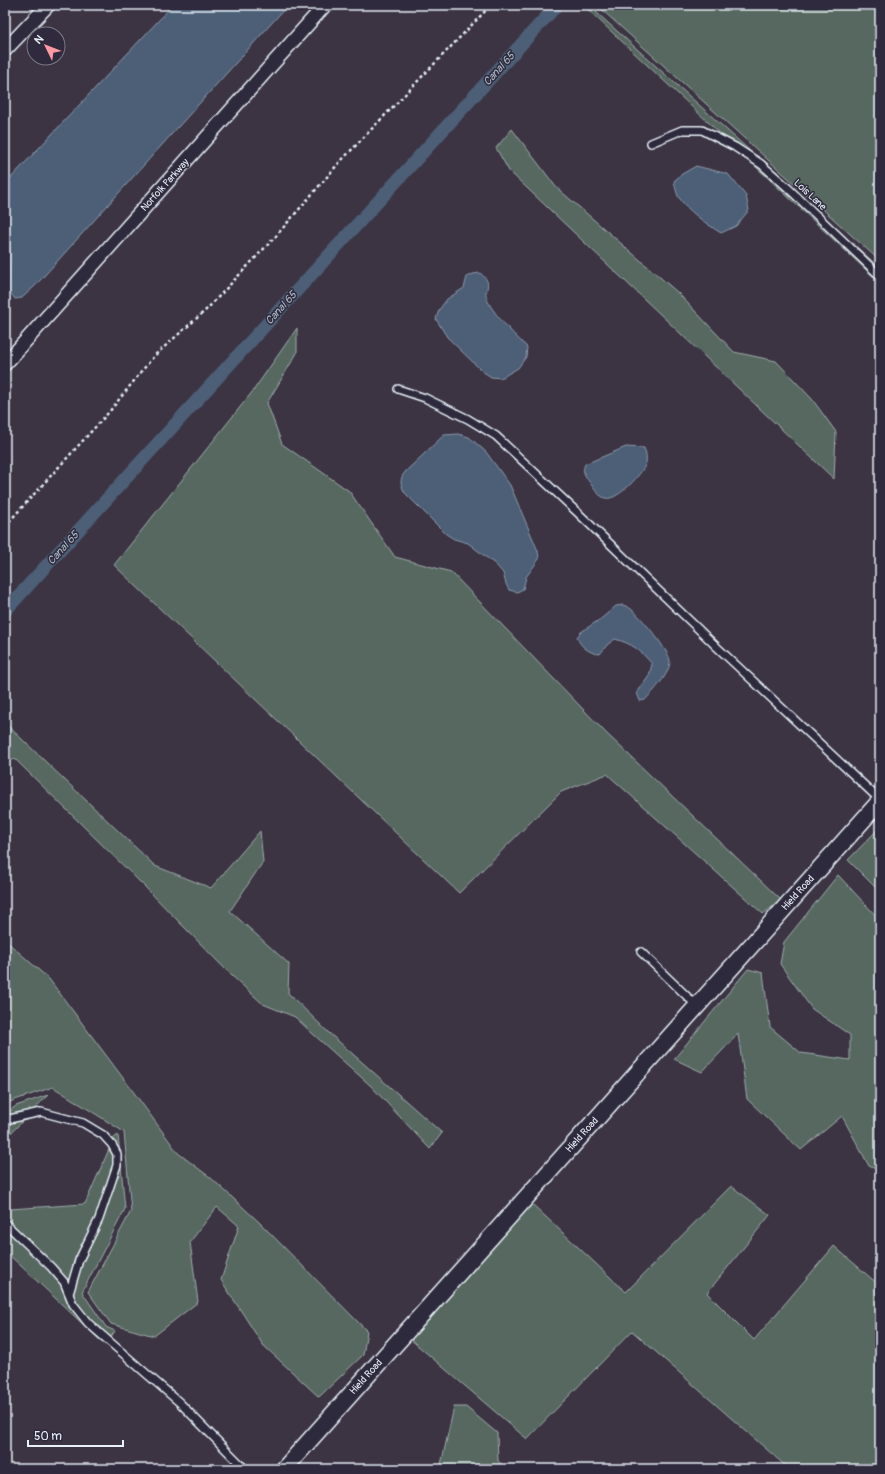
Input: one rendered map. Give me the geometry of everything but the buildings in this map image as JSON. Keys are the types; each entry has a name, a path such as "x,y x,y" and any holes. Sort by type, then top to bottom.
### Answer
{"street":[{"path":"5,50 48,5"},
{"name":"Norfolk Parkway","path":"5,364 325,5"},
{"name":"Hield Road","path":"284,1469 880,801"}],"lane":[{"name":"Lois Lane","path":"651,143 682,130 702,130 735,146 761,164 880,276"},
{"path":"398,389 425,398 468,419 496,436 880,801"},
{"path":"641,952 697,1006"},
{"path":"5,1120 41,1112 83,1123 103,1135 117,1154 117,1165 105,1200 79,1260 69,1294"},
{"path":"5,1223 51,1267 64,1282 72,1304 88,1323 179,1402 245,1469"}],"path":[{"path":"5,526 109,412 154,356 206,310 276,236 338,164 491,5"}],"green space":[{"path":"583,5 596,5 595,9 597,13 880,268 880,283"},
{"path":"603,5 880,5 880,261 601,9"},
{"path":"512,129 556,187 677,292 734,352 776,361 812,399 836,432 834,479 509,171 496,148"},
{"path":"297,328 297,353 267,403 282,444 349,491 395,557 451,572 606,733 781,900 763,914 607,774 561,792 459,893 114,565 253,391"},
{"path":"5,723 155,866 211,888 260,831 263,862 230,911 289,964 288,993 329,1033 442,1133 430,1149 371,1086 295,1017 263,1004 231,975 144,886 15,759 5,763"},
{"path":"880,827 880,892 848,860"},
{"path":"838,875 880,920 880,1171 869,1166 842,1116 801,1150 747,1099 738,1034 702,1072 674,1059 748,969 763,973 770,1027 801,1053 850,1060 850,1035 812,1009 780,964 784,942"},
{"path":"5,940 49,979 178,1153 211,1178 259,1222 367,1331 363,1355 319,1397 263,1345 221,1280 239,1226 217,1207 190,1242 198,1302 154,1336 111,1324 88,1292 131,1211 124,1132 53,1087 12,1101 5,1106"},
{"path":"48,1095 5,1139 5,1114 16,1106"},
{"path":"118,1135 125,1209 82,1292 106,1327 115,1331 105,1345 5,1251 5,1202 10,1209 85,1204 114,1138"},
{"path":"731,1186 770,1215 707,1293 754,1340 834,1246 880,1286 880,1469 789,1469 632,1331 527,1439 410,1339 531,1203 626,1292"},
{"path":"454,1407 466,1407 497,1433 498,1461 507,1469 440,1469"}],"water":[{"path":"173,5 288,5 35,286 22,298 15,299 9,291 10,250 5,199 8,181"},
{"path":"696,166 728,174 746,196 749,210 736,226 721,233 686,207 678,196 674,181 682,174"},
{"path":"480,273 487,282 488,286 486,294 491,307 527,347 526,357 518,368 501,378 491,377 482,371 447,337 436,319 439,310 447,299 464,288 467,277"},
{"path":"458,434 469,437 486,452 510,485 538,551 539,559 526,577 523,589 517,592 509,590 503,573 496,565 468,543 454,539 446,534 405,493 402,487 401,479 406,471 444,435"},
{"path":"626,447 644,448 646,463 644,468 629,486 616,496 610,498 602,497 597,493 585,476 584,466 585,464"},
{"path":"623,605 635,613 647,626 669,656 669,666 664,677 645,700 640,701 637,693 649,676 652,664 640,651 627,643 615,639 607,645 600,654 597,654 583,647 578,641 577,637 581,632 602,618 616,606"}],"waterway":[{"name":"Canal 65","path":"5,611 557,5"}]}
